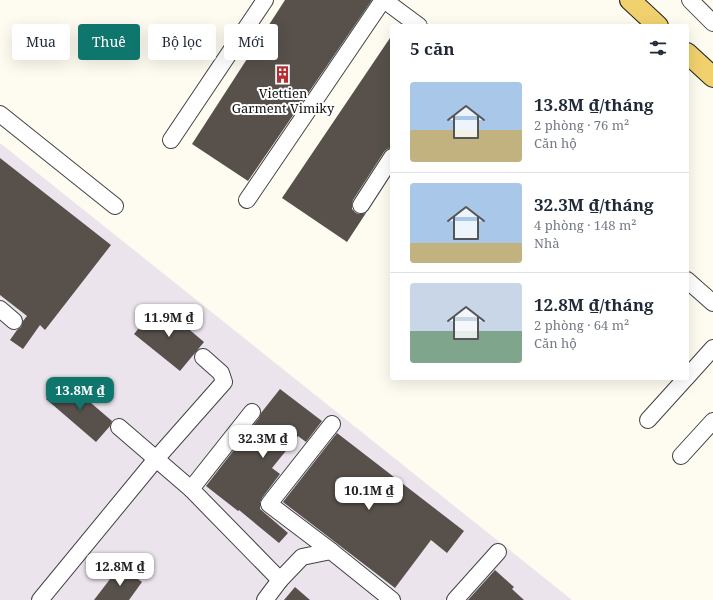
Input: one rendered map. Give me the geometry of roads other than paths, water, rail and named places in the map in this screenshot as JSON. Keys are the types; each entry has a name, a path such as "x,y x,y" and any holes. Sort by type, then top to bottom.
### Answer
{"main road":[{"path":"630,0 656,24"},
{"path":"689,55 713,77"}],"street":[{"path":"170,140 265,0"},
{"path":"247,200 383,0 416,24"},
{"path":"690,0 713,23"},
{"path":"0,114 115,206"},
{"path":"361,205 390,160"},
{"path":"689,282 712,299"},
{"path":"0,310 14,321"},
{"path":"689,374 713,348"},
{"path":"40,600 156,459 224,382 221,373 203,357"},
{"path":"648,420 683,380"},
{"path":"191,489 252,412"},
{"path":"681,456 713,421"},
{"path":"332,424 270,504 392,600"},
{"path":"119,427 191,489 280,580"},
{"path":"265,600 280,580 302,557 331,551"},
{"path":"455,600 498,552"}],"place":[{"name":"Viettien Garment Vimiky","path":"283,74"}]}
